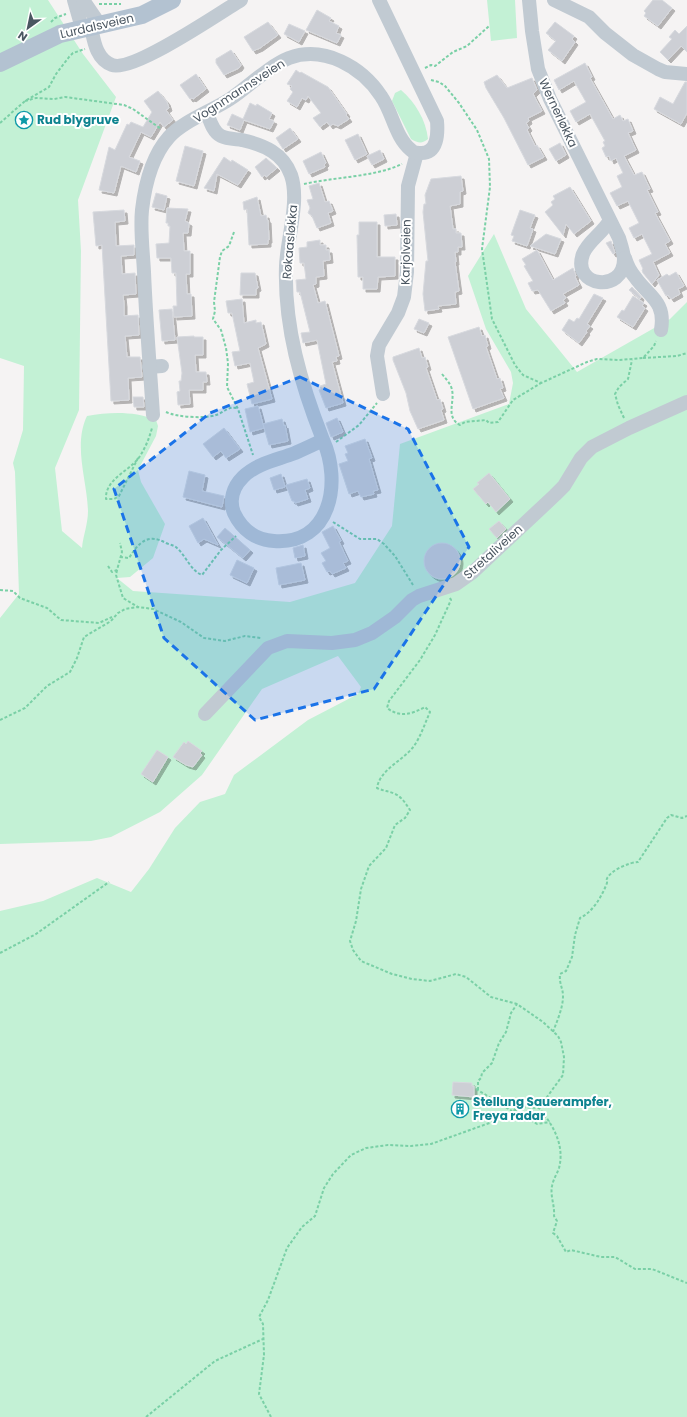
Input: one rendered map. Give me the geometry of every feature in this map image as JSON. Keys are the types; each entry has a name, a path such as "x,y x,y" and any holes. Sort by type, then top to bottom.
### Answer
{"main road":[{"name":"Lurdalsveien","path":"0,63 49,39 142,15 172,0"}],"street":[{"path":"74,0 91,27"},
{"path":"87,2 96,47 102,58 110,65 117,67 131,64 159,49 241,0"},
{"path":"379,0 418,78 437,121 438,133 436,143 431,150 424,153 415,153"},
{"name":"Wernerløkka","path":"529,0 538,69 550,98 619,238 624,258 635,279 660,306 663,320 660,330"},
{"path":"554,0 589,17 605,33 640,59 665,72 687,74"},
{"path":"584,0 585,8 589,17"},
{"name":"Vognmannsveien","path":"153,411 156,366 142,210 152,166 158,151 170,136 287,59 305,53 323,54 338,59 370,83 382,96 402,141 415,153"},
{"name":"Røkaasløkka","path":"207,113 213,128 221,136 259,144 273,151 288,168 294,196 286,266 292,347 298,372 324,444 331,464 332,481 330,500 324,516 304,535 284,542 267,541 255,537 245,530 233,511 231,504 235,486 243,477 256,467 324,444"},
{"name":"Karjolveien","path":"383,394 377,356 379,345 398,313 404,297 407,272 408,186 415,153"},
{"path":"610,220 585,250 581,266 584,274 592,281 601,283 609,282 620,273 624,258"},
{"name":"Stretaliveien","path":"205,714 268,648 287,640 332,643 355,640 372,634 419,596 456,584 473,572 564,486 581,458 592,447 629,428 687,402"}],"path":[{"path":"87,2 124,4"},
{"path":"418,78 431,64 435,66 444,62 453,52 467,46 489,26"},
{"path":"0,123 26,101 49,87 56,74 73,53 96,47"},
{"path":"418,78 439,82 445,86 477,130 489,159 490,187 482,249 492,319 501,341 519,370 523,375 541,383"},
{"path":"26,101 36,98 54,99 65,97 124,105 149,119 170,136"},
{"path":"293,186 324,179 368,174 400,166 415,153"},
{"path":"234,232 229,246 222,251 220,257 213,319 221,330 228,363 227,387 238,409 256,467"},
{"path":"643,358 654,346 660,330"},
{"path":"442,374 452,390 452,416 456,423 460,425 465,422 486,420 489,422 498,422 513,400 541,383 587,362 597,359 632,359 677,356 687,353"},
{"path":"629,428 618,405 615,394 619,387 628,379 632,359"},
{"path":"324,444 360,425 383,394"},
{"path":"138,458 107,488 106,499 114,499 119,496 138,458 148,442 153,411 197,417 216,416 225,410 234,408 238,409"},
{"path":"324,516 346,532 360,539 377,539 384,544 395,556 419,596"},
{"path":"120,557 129,558 144,541 148,538 155,538 178,548 193,568 202,575 221,550 245,530"},
{"path":"120,543 122,552 116,575 123,598 138,607"},
{"path":"108,566 112,572 117,570"},
{"path":"442,588 451,600 435,635 420,660 389,701 388,708 394,713 414,713 425,707 430,712 413,748 400,758 378,781 377,788 382,791 394,793 410,810 405,818 395,825 386,848 370,866 361,889 356,921 350,941 353,950 361,961 392,974 430,980 456,974 466,977 491,997 517,1004 529,1011 553,1032 561,1042 564,1057 563,1075 539,1108"},
{"path":"0,590 13,591 20,598 47,608 61,620 99,623 114,617 126,609 138,607 153,609 181,622 204,638 225,641 245,636 287,640"},
{"path":"0,720 26,708 47,686 70,672 77,658 84,637 111,621 114,617"},
{"path":"553,1032 563,1003 563,993 559,983 560,974 566,971 572,957 575,935 580,918 587,915 596,904 609,875 620,867 633,862 638,862 667,818 671,816 682,818 687,816"},
{"path":"0,953 36,934 109,882"},
{"path":"517,1004 511,1013 506,1032 499,1043 492,1063 482,1073 481,1078 478,1081 477,1089 537,1124 550,1122"},
{"path":"271,1417 259,1394 264,1355 263,1324 259,1317 268,1300 286,1248 302,1227 315,1216 327,1184 333,1174 351,1155 366,1148 388,1145 411,1146 431,1144 495,1121 521,1107 539,1108 550,1122 560,1145 561,1155 559,1168 552,1185 552,1204 555,1211 554,1216 557,1221 553,1233 557,1236 566,1252 570,1250 601,1257 615,1257 635,1269 652,1269 687,1283"},
{"path":"146,1417 216,1361 263,1339"}],"highlighted area":[{"path":"300,377 408,429 469,547 374,689 255,720 164,638 114,489 210,413"}],"green space":[{"path":"0,0 48,0 83,54 116,97 78,200 81,251 79,410 55,468 62,531 82,548 88,511 82,463 81,439 87,416 122,413 139,415 156,420 158,426 156,436 138,470 141,482 165,524 153,558 130,577 117,578 133,591 290,602 355,583 392,526 400,444 509,404 513,383 511,372 486,329 468,276 494,234 526,309 577,372 670,319 687,302 687,1417 0,1417 0,911 43,901 97,878 131,892 149,869 175,828 200,802 225,794 234,775 308,720 358,694 361,687 338,656 262,689 202,775 160,812 111,837 91,841 0,844 0,618 19,594 15,472 13,463 23,430 24,366 0,358"},
{"path":"487,0 515,0 517,38 491,41"},
{"path":"401,90 411,100 422,118 428,139 424,142 418,142 411,139 392,101 395,93"}],"building":[{"path":"653,0 662,0 672,8 658,26 644,16 646,13 644,11"},
{"path":"317,10 331,18 329,21 339,26 336,33 341,35 337,43 306,30"},
{"path":"268,22 278,35 260,48 253,51 244,37"},
{"path":"555,22 574,36 572,39 575,42 562,61 548,50 556,41 546,33"},
{"path":"289,24 305,31 299,42 284,34"},
{"path":"687,26 687,52 681,46 668,60 660,52 672,39 669,37 675,30 679,34"},
{"path":"231,50 241,65 239,68 224,75 216,63 216,59"},
{"path":"585,63 592,77 590,78 613,119 620,115 623,121 628,119 633,131 628,133 636,150 624,156 634,175 642,172 650,189 647,190 658,212 655,213 670,241 665,244 670,253 653,262 659,275 652,284 643,273 639,260 652,254 642,234 634,238 629,228 639,223 628,201 617,206 610,193 622,187 617,176 623,173 616,158 611,161 609,156 606,157 602,148 605,146 603,142 605,141 590,114 576,122 570,111 586,102 574,81 559,90 554,80"},
{"path":"296,70 328,87 349,119 338,126 333,124 330,126 327,122 320,127 313,118 321,113 308,96 306,100 302,98 297,107 287,101 293,92 290,89 292,86 287,84"},
{"path":"196,74 206,89 193,99 190,99 180,85"},
{"path":"497,75 507,88 532,78 537,90 533,94 542,111 528,118 529,121 526,123 529,128 527,130 535,146 537,145 544,157 528,165 504,118 486,88 484,82"},
{"path":"685,82 687,82 687,113 681,124 654,109 660,97 673,104"},
{"path":"158,91 167,102 169,108 166,110 173,120 164,127 160,122 151,137 141,132 129,157 140,161 136,172 121,166 114,193 99,190 109,147 115,150 127,124 129,125 131,122 143,127 152,112 144,101"},
{"path":"250,103 256,106 257,104 272,113 269,119 274,121 270,129 244,120 240,130 227,125 232,114 243,119"},
{"path":"290,128 298,139 283,149 276,138"},
{"path":"358,134 367,154 355,160 345,140"},
{"path":"560,143 566,155 556,161 549,149"},
{"path":"185,146 203,151 194,186 176,181"},
{"path":"380,150 384,159 372,165 367,156"},
{"path":"321,152 326,163 324,165 325,167 309,174 303,161"},
{"path":"224,157 248,170 238,185 217,174 214,191 204,188"},
{"path":"266,158 277,168 266,177 265,175 262,177 255,167"},
{"path":"461,176 463,191 460,192 460,204 450,206 453,229 456,229 456,233 461,233 462,247 458,247 458,252 455,252 459,291 455,292 456,304 438,306 439,309 425,311 423,294 426,261 428,261 423,212 424,204 426,204 425,195 431,179"},
{"path":"319,183 325,202 329,201 333,211 328,213 331,223 317,228 312,216 308,213 310,208 307,200 313,199 309,186"},
{"path":"570,187 591,221 574,234 566,224 563,235 545,212 553,205 551,202 555,199 553,196"},
{"path":"156,193 167,196 164,210 152,207"},
{"path":"257,197 261,216 266,215 268,220 269,240 268,244 249,245 247,209 244,210 243,202"},
{"path":"167,208 188,209 185,221 189,223 188,233 183,233 184,251 190,251 190,274 186,274 187,294 191,294 192,316 174,317 173,306 177,306 176,273 172,273 171,258 157,258 156,244 169,243 170,226 166,223"},
{"path":"124,210 125,221 115,222 116,246 134,245 134,255 121,256 122,274 135,273 136,294 123,295 124,316 138,315 139,335 125,336 127,357 140,357 142,377 128,378 129,400 111,401 102,245 96,246 93,212"},
{"path":"520,210 535,215 530,228 533,229 527,246 512,241 514,236 511,235"},
{"path":"396,214 397,225 385,226 384,215"},
{"path":"359,222 377,222 377,257 395,257 395,276 378,277 377,289 363,289 363,277 358,277 357,235 359,235"},
{"path":"546,234 561,239 555,254 530,246"},
{"path":"320,240 320,245 326,245 326,250 329,250 330,260 323,261 324,276 316,277 316,284 313,285 318,303 325,301 337,348 339,356 336,357 337,361 332,362 343,403 326,408 319,390 321,389 320,386 326,384 317,340 303,343 301,333 310,332 300,292 297,292 296,280 306,279 304,263 300,263 299,248 307,247 307,242"},
{"path":"611,241 615,253 613,254 606,243"},
{"path":"537,250 553,280 573,268 579,285 563,294 566,298 563,300 565,303 551,311 538,290 532,291 528,283 533,281 524,266 526,265 522,259"},
{"path":"676,272 684,286 678,289 680,294 671,299 668,295 666,296 657,280 667,274 669,276"},
{"path":"241,273 255,273 258,288 256,289 256,295 240,295"},
{"path":"632,287 641,297 640,299 629,290"},
{"path":"594,294 603,298 587,324 590,326 586,331 587,332 579,343 562,330 569,319 574,322 577,318 579,319"},
{"path":"633,296 644,303 642,306 645,308 633,327 617,317 622,310 624,311"},
{"path":"242,299 244,323 256,320 256,323 261,322 266,344 258,348 272,399 252,404 247,384 254,382 250,363 235,366 232,352 240,351 232,313 228,313 226,301"},
{"path":"172,309 175,340 162,341 159,310"},
{"path":"419,319 429,323 424,333 414,329"},
{"path":"479,327 482,336 485,335 488,346 486,347 497,379 500,378 503,388 500,389 504,398 473,409 448,337"},
{"path":"177,337 203,337 203,355 195,355 196,372 206,372 207,382 203,382 203,390 189,390 190,404 178,405 177,392 180,391 179,381 181,381 182,373"},
{"path":"419,348 422,358 425,357 428,367 426,368 437,400 440,399 444,420 418,429 410,411 406,393 393,357"},
{"path":"133,397 143,397 144,407 134,407"},
{"path":"258,406 264,428 250,432 245,409"},
{"path":"337,418 343,432 331,437 326,423"},
{"path":"282,419 284,426 285,425 288,441 269,445 263,424"},
{"path":"224,428 240,449 226,458 221,451 213,457 203,444"},
{"path":"365,439 372,458 369,459 378,490 373,491 374,494 361,497 358,491 349,494 339,464 348,461 345,454 348,453 345,446"},
{"path":"189,471 205,475 202,491 224,496 222,507 183,497"},
{"path":"489,473 510,499 496,512 488,502 486,504 473,489 479,484 477,483"},
{"path":"281,474 285,487 274,490 270,478"},
{"path":"307,479 310,488 305,490 308,499 295,503 292,501 286,485"},
{"path":"203,518 218,545 204,539 198,543 189,526"},
{"path":"499,521 506,529 497,538 489,529"},
{"path":"333,526 341,541 339,542 348,561 343,563 346,568 332,574 330,571 327,572 322,563 326,561 321,553 330,548 322,532"},
{"path":"225,528 250,550 243,558 217,537"},
{"path":"442,543 452,546 457,551 460,561 457,571 452,576 442,579 432,576 427,571 424,561 427,551 432,546"},
{"path":"303,545 305,556 295,558 293,548"},
{"path":"237,560 254,568 247,583 230,575"},
{"path":"301,563 305,580 279,585 276,568"},
{"path":"188,741 202,751 200,753 202,755 193,767 186,765 173,757 184,742 186,744"},
{"path":"157,750 168,757 153,782 141,774"},
{"path":"453,1082 472,1083 472,1086 474,1086 474,1097 452,1095"}],"place":[{"name":"Rud blygruve","path":"24,120"},
{"name":"Stellung Sauerampfer, Freya radar","path":"460,1109"}]}
